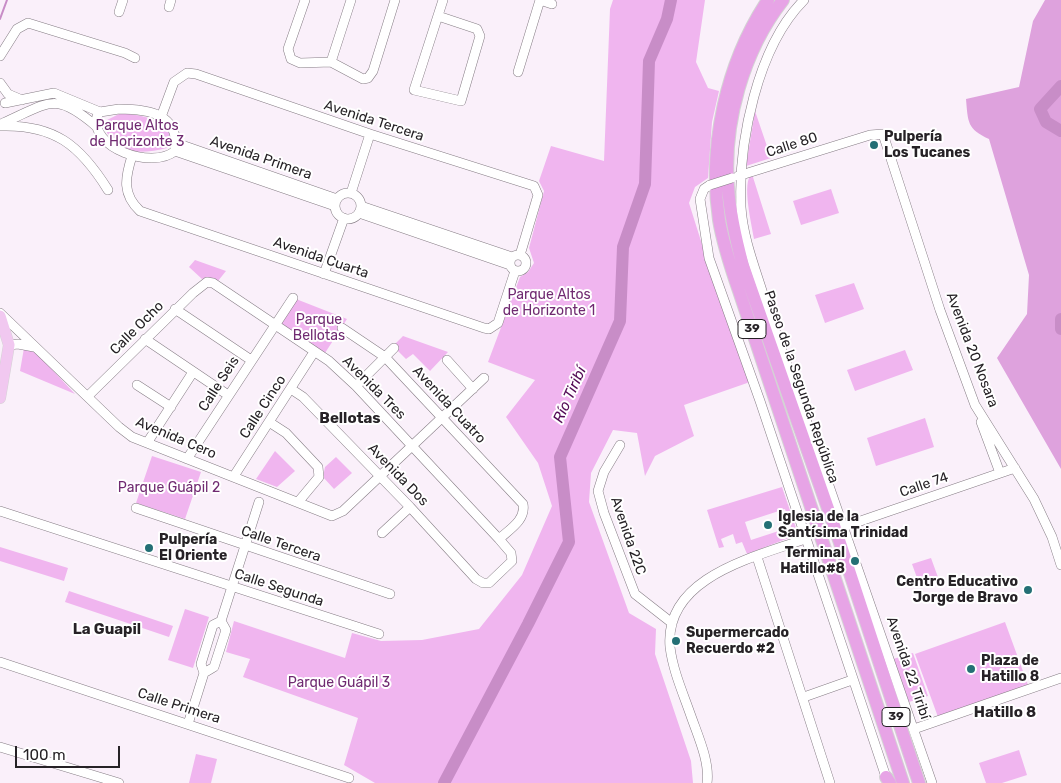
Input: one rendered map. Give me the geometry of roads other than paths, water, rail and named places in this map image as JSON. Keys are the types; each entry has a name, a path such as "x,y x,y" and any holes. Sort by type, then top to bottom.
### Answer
{"highway":[{"name":"Paseo de la Segunda República","path":"768,0 741,55 724,104 716,166 720,222 739,291 903,783"},
{"name":"Paseo de la Segunda República","path":"783,0 764,29 739,89 728,158 729,200 743,266 839,540 918,783"},
{"path":"839,540 839,530 843,527"}],"main road":[{"path":"0,314 9,345 0,398"}],"street":[{"path":"119,12 123,0"},
{"path":"305,0 288,49 291,59 300,63 331,62 357,77 368,78 373,71 395,0"},
{"path":"331,62 351,0"},
{"path":"438,16 477,29 480,36 461,101 414,90 443,0"},
{"path":"518,72 540,0 552,4"},
{"name":"Avenida 22 Tiribí","path":"804,0 785,23 773,48 754,102 743,152 741,208 747,242 932,783"},
{"path":"0,56 17,30 28,23 125,53 135,58"},
{"name":"Avenida Tercera","path":"161,117 174,82 187,73 196,74 370,134 534,186 538,195 514,262"},
{"path":"0,82 8,94 22,100 26,112"},
{"path":"0,89 5,103 3,124"},
{"path":"3,124 26,112 52,102 64,104 97,127 110,143 132,156 157,159 176,147 172,126 161,117 150,112 130,109 100,112 54,93 5,103"},
{"path":"97,127 95,122 100,112"},
{"path":"3,124 33,126 63,140 92,167 108,190"},
{"path":"351,193 370,134"},
{"name":"Calle 80","path":"805,539 760,401 709,258 700,199 704,189 710,185 870,134 883,134"},
{"name":"Avenida 20 Nosara","path":"883,134 940,310 975,405 1034,499 1052,536 1061,565"},
{"name":"Avenida Primera","path":"176,147 336,202"},
{"name":"Avenida Cuarta","path":"132,156 125,178 126,191 132,203 140,211 489,329 498,323 514,262"},
{"path":"351,193 360,200 360,210 350,219 344,218 337,212 336,202 341,195 351,193"},
{"path":"360,210 514,262"},
{"path":"324,274 344,218"},
{"name":"Calle Ocho","path":"88,396 176,309 208,282"},
{"name":"Avenida Tres","path":"208,282 213,283 329,361 356,386 500,539 511,553 512,561 490,583 483,583"},
{"name":"Calle Seis","path":"187,459 292,298"},
{"path":"176,309 251,360"},
{"name":"Avenida Cero","path":"0,314 119,427 132,437 299,501 332,516 343,511 380,476"},
{"name":"Avenida Cuatro","path":"342,328 385,358 523,504 524,511 521,519 500,539"},
{"path":"145,339 228,395"},
{"path":"9,345 25,344 34,347"},
{"path":"356,386 394,348"},
{"name":"Calle Cinco","path":"234,476 314,352"},
{"path":"447,360 473,388"},
{"path":"147,443 193,372"},
{"path":"380,476 484,378"},
{"path":"136,385 171,407"},
{"name":"Avenida Dos","path":"291,389 304,397 476,579 483,583"},
{"path":"975,405 1000,473"},
{"path":"269,422 286,432 318,467 320,472 299,501"},
{"name":"Avenida 22C","path":"620,444 604,472 598,491 604,512 635,594 672,623"},
{"name":"Calle 74","path":"843,527 1015,468"},
{"path":"204,674 214,667 226,630 222,621 259,502"},
{"path":"382,533 410,507"},
{"name":"Calle Tercera","path":"136,508 390,594"},
{"name":"Calle Segunda","path":"0,511 379,634"},
{"path":"707,783 706,767 697,735 673,666 670,645 672,623 692,591 710,576 757,556 805,539 888,781"},
{"path":"757,556 804,697 830,783"},
{"path":"188,724 204,674 201,664 213,626 222,621"},
{"name":"Calle Primera","path":"0,662 349,778"},
{"path":"914,729 1061,678"},
{"path":"804,697 852,680"},
{"path":"0,747 119,783"}],"waterway":[{"path":"0,19 7,0"},
{"name":"Río Tiribí","path":"444,783 569,542 560,457 620,321 623,247 645,184 649,61 667,19 671,0"},
{"path":"1061,86 1040,109 1046,122 1061,131"},
{"path":"1061,319 1061,329"}],"place":[{"name":"Pulpería Los Tucanes","path":"874,145"},
{"name":"Iglesia de la Santísima Trinidad","path":"768,525"},
{"name":"Pulpería El Oriente","path":"149,548"},
{"name":"Terminal Hatillo#8","path":"855,561"},
{"name":"Centro Educativo Jorge de Bravo","path":"1028,590"},
{"name":"Supermercado Recuerdo #2","path":"676,641"},
{"name":"Plaza de Hatillo 8","path":"971,669"}],"district":[{"name":"Bellotas","path":"350,419"},
{"name":"La Guapil","path":"107,630"},
{"name":"Hatillo 8","path":"1005,713"}],"park label":[{"name":"Parque Altos de Horizonte 3","path":"137,134"},
{"name":"Parque Altos de Horizonte 1","path":"549,304"},
{"name":"Parque Bellotas","path":"319,328"},
{"name":"Parque Guápil 2","path":"169,488"},
{"name":"Parque Guápil 3","path":"339,683"}]}
